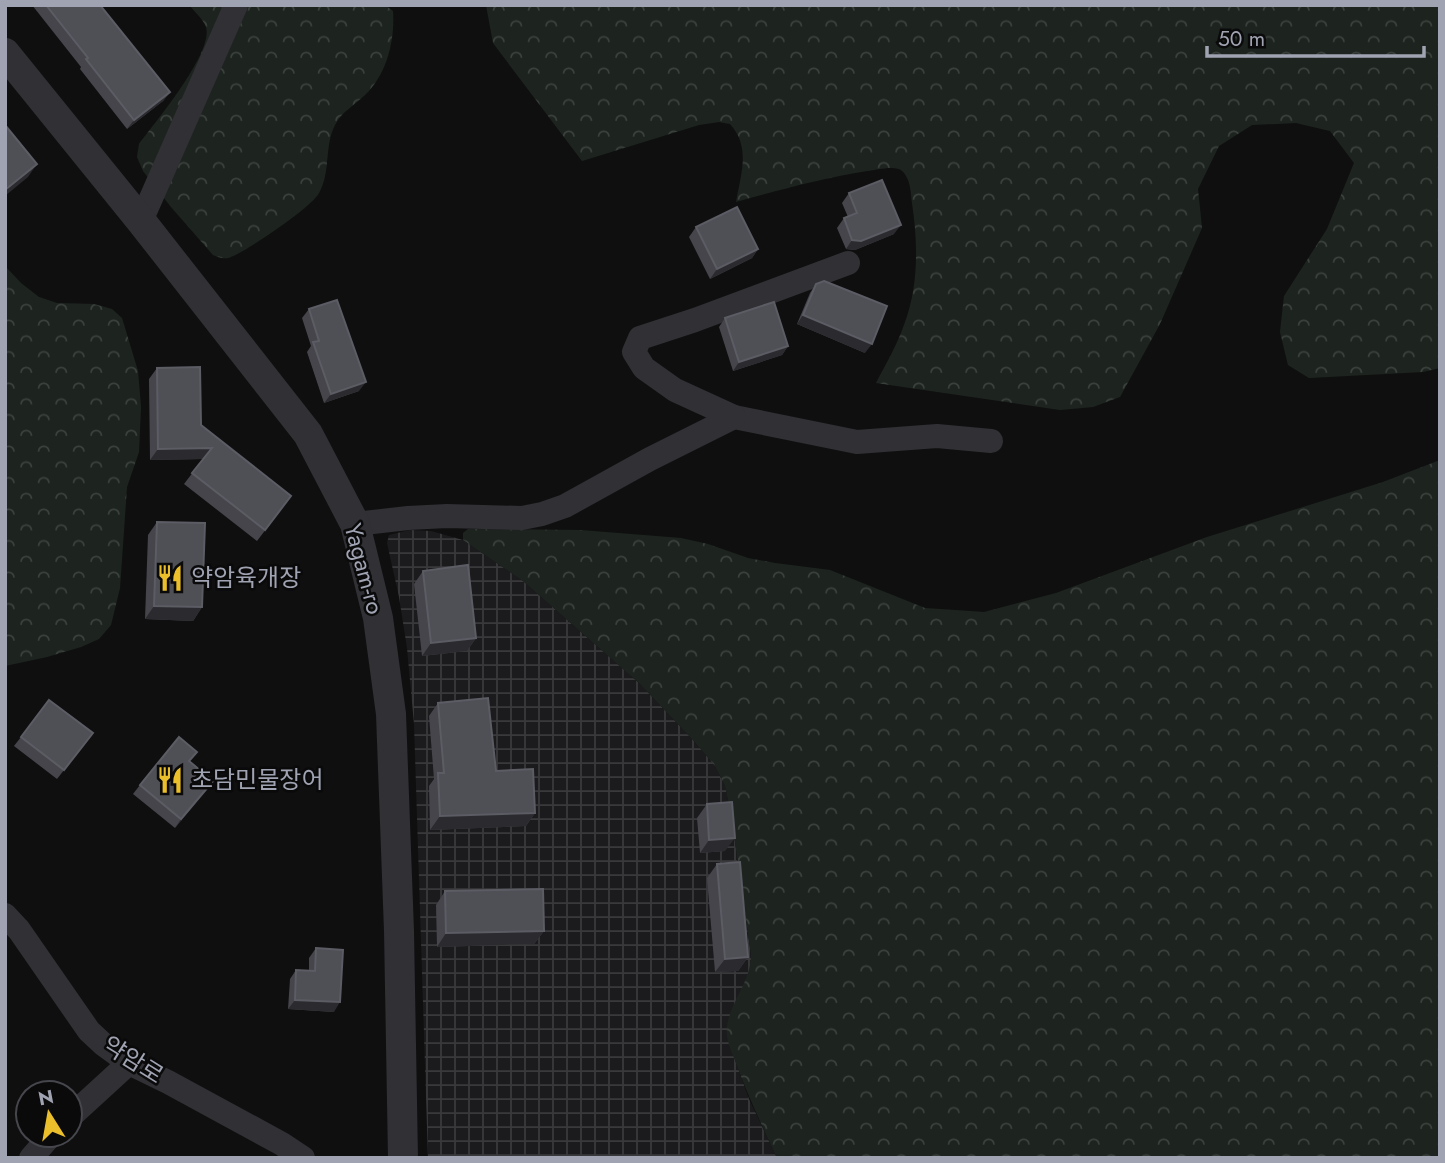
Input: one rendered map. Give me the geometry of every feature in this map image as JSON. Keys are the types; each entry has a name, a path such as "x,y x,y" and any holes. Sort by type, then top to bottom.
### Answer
{"street":[{"path":"141,221 236,5"},
{"name":"Yagam-ro","path":"5,53 141,221 307,434 355,524 378,618 391,713 399,931 403,1158"},
{"path":"848,263 640,338 634,352 644,368 675,390 734,416 857,442 937,436 991,441"},
{"path":"355,524 408,518 522,517 542,514 565,506 734,416"},
{"name":"약암로","path":"5,915 19,930 89,1031 103,1044 129,1063 248,1125 303,1158"},
{"path":"84,1104 129,1063"}],"shaded area":[{"path":"410,530 431,531 463,540 523,581 639,683 715,766 725,786 731,814 751,955 747,979 727,1028 729,1043 749,1099 777,1158 428,1158 414,724 407,648 387,543 389,535"}],"green space":[{"path":"189,5 385,5 393,11 393,33 384,67 373,87 345,112 335,125 319,193 304,209 276,229 228,258 213,255 143,171 137,157 139,144 182,87 201,53 206,27"},
{"path":"486,5 1440,5 1440,368 1423,372 1309,378 1288,365 1280,332 1284,296 1327,229 1354,163 1330,131 1296,123 1252,125 1219,146 1198,189 1202,228 1160,324 1120,397 1093,407 1060,410 876,383 904,325 915,280 914,218 909,184 903,171 887,168 851,174 736,202 742,171 742,151 730,124 719,122 699,125 582,161 493,43"},
{"path":"5,266 39,297 57,303 94,304 112,309 122,318 138,371 141,407 139,452 127,487 120,588 111,625 99,639 81,647 5,666"},
{"path":"1440,460 1440,1158 777,1158 745,1087 727,1036 729,1017 748,974 751,955 731,814 725,786 715,766 639,683 523,581 463,540 463,533 468,529 580,530 681,538 748,558 830,570 925,608 984,612 1056,593 1207,537 1383,482"}],"building":[{"path":"46,5 100,5 170,92 134,120"},
{"path":"5,125 37,164 5,190"},
{"path":"882,180 901,225 861,241 852,240 844,218 857,213 849,193"},
{"path":"737,207 758,249 717,269 696,227"},
{"path":"824,281 887,306 872,344 803,315 816,284"},
{"path":"337,300 366,382 331,394 313,342 319,341 309,309"},
{"path":"774,302 788,346 739,362 725,318"},
{"path":"200,367 201,425 291,496 265,530 192,473 212,448 158,449 157,368"},
{"name":"약암육개장","path":"157,522 205,523 202,607 154,606"},
{"path":"468,565 476,638 431,643 423,571"},
{"path":"488,698 496,771 533,769 535,813 440,816 438,773 444,773 438,703"},
{"path":"49,700 93,733 64,770 21,737"},
{"name":"초담민물장어","path":"179,737 197,752 189,761 213,781 181,819 140,785"},
{"path":"732,802 735,838 709,840 707,804"},
{"path":"740,862 748,957 725,959 717,864"},
{"path":"543,889 544,931 446,933 445,891"},
{"path":"316,948 343,950 340,1002 295,1000 296,970 315,971"}],"place":[{"name":"약암육개장","path":"170,578"},
{"name":"초담민물장어","path":"170,780"}]}
